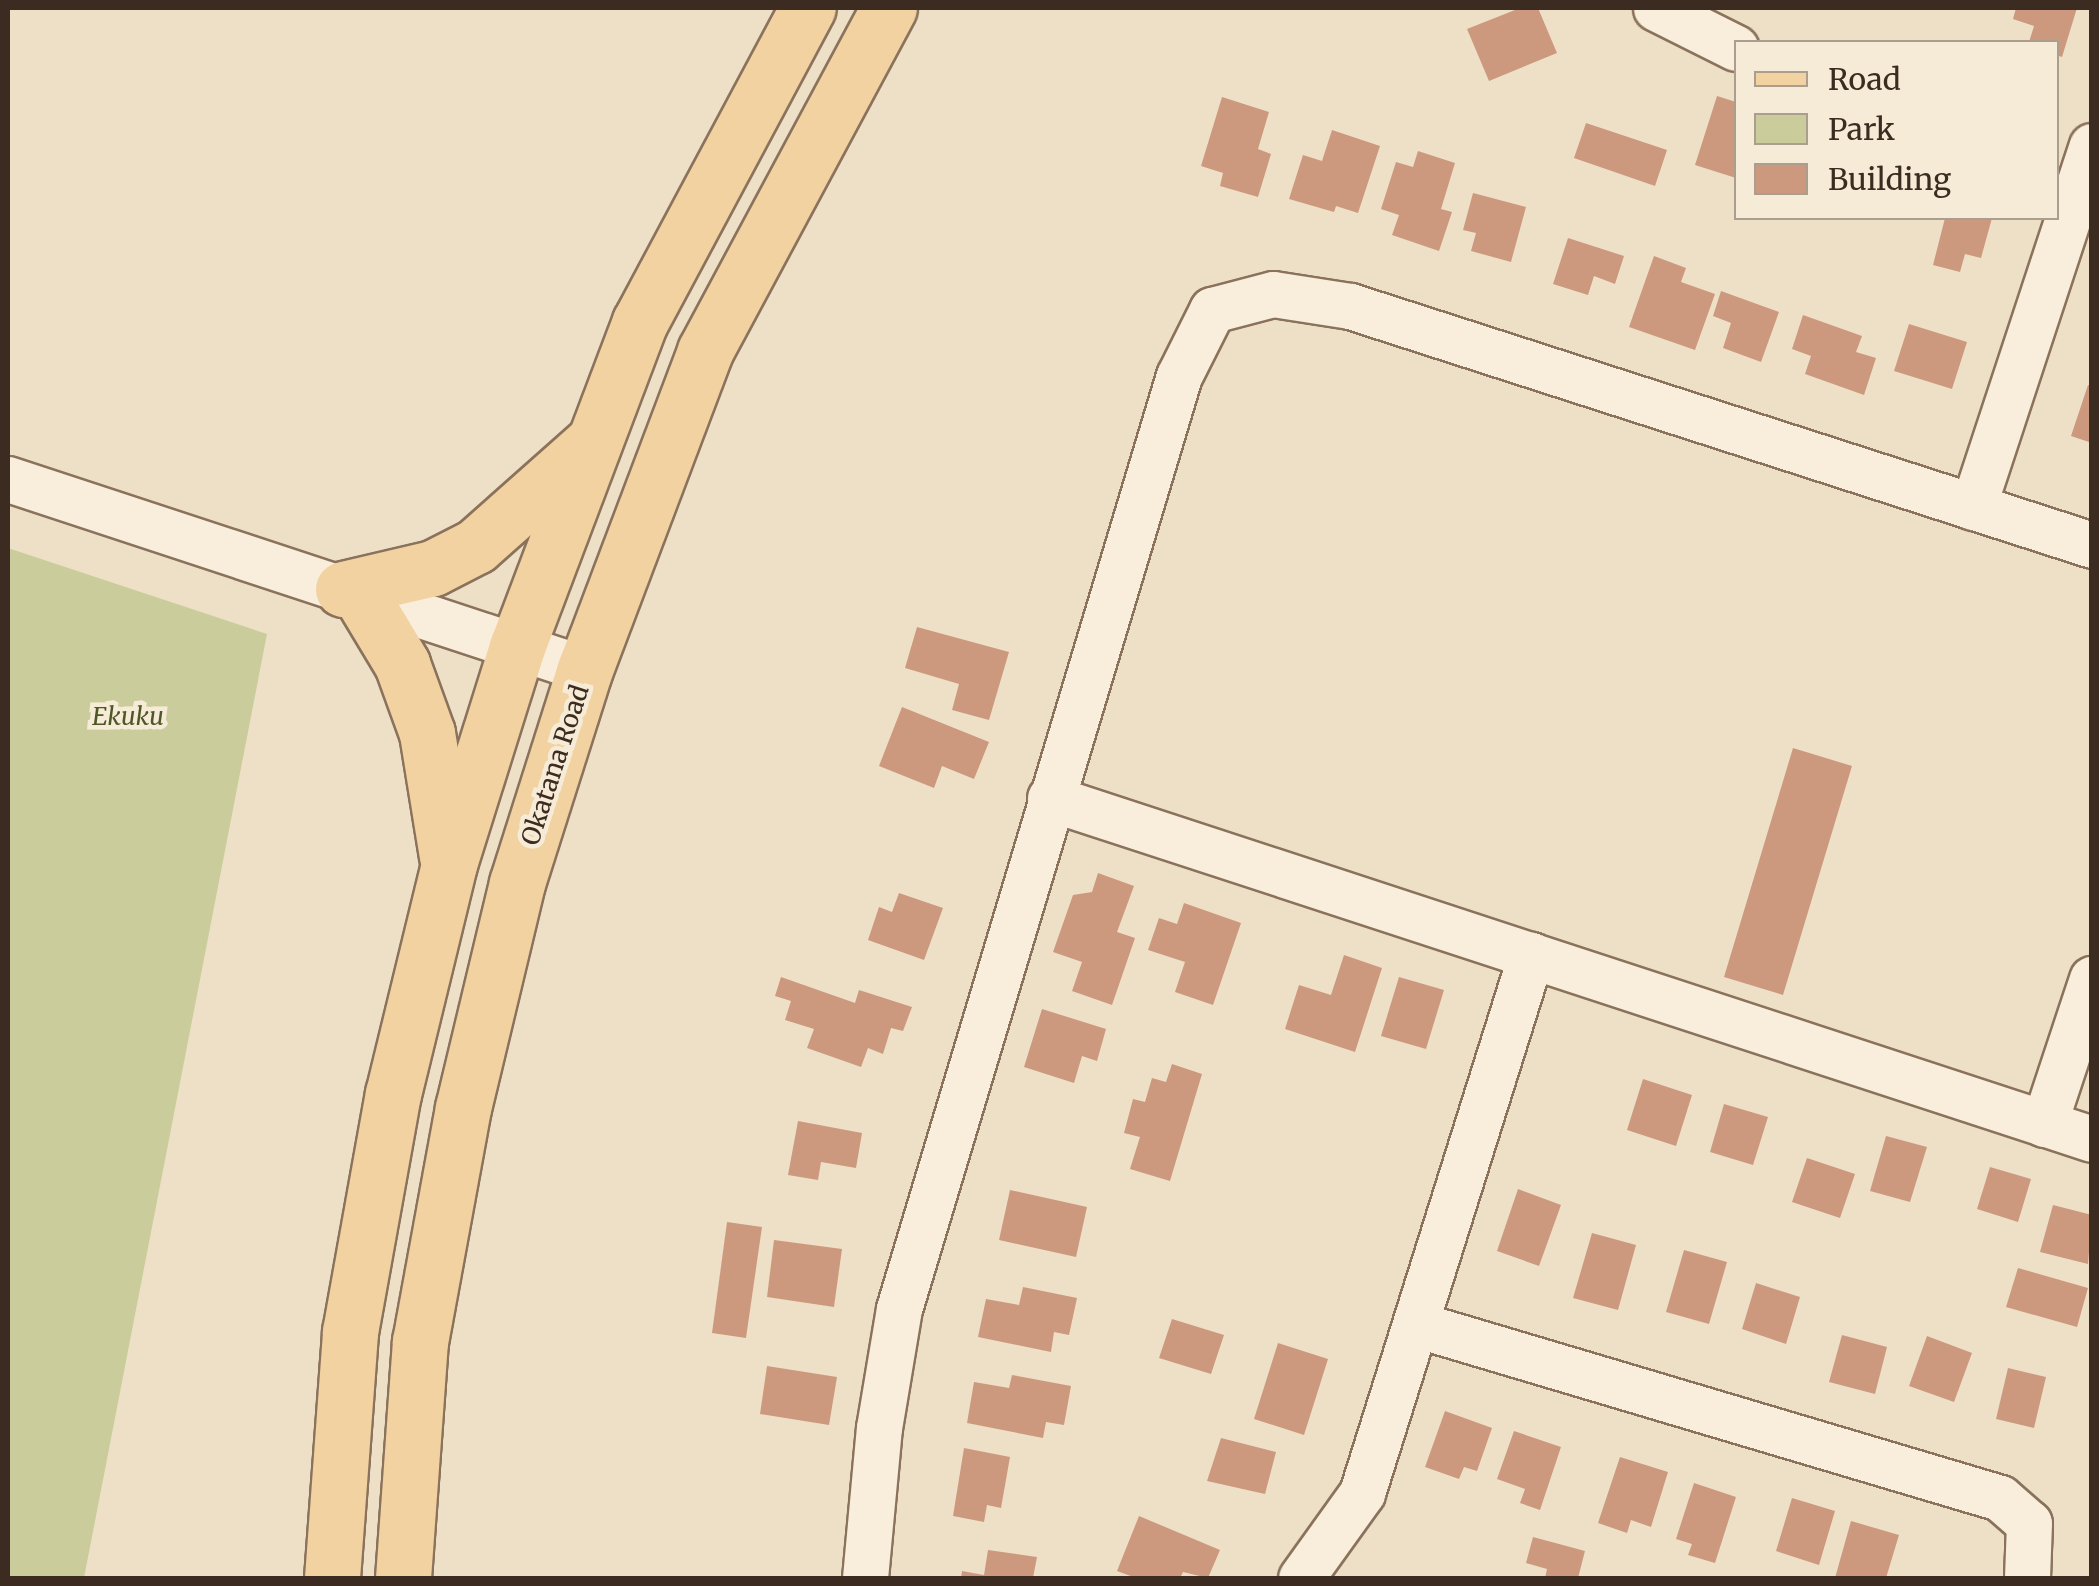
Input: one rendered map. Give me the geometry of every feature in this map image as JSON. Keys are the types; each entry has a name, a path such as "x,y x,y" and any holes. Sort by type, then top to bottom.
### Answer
{"main road":[{"path":"332,1578 350,1332 394,1094 448,864 517,647 640,322 808,8"},
{"name":"Okatana Road","path":"403,1578 420,1342 463,1108 517,883 585,669 705,351 889,8"},
{"path":"448,864 426,733 402,664 352,592 432,568 476,546 596,439"}],"street":[{"path":"1656,8 1734,47"},
{"path":"1973,507 2082,152"},
{"path":"865,1578 879,1428 899,1309 1180,376 1212,310 1273,294 1350,306 1692,413 2092,546"},
{"path":"8,479 585,669"},
{"path":"1050,798 2092,1139"},
{"path":"1301,1578 1362,1493 1530,956"},
{"path":"2044,1124 2092,979"},
{"path":"1415,1324 2000,1498 2028,1523 2027,1578"}],"green space":[{"name":"Ekuku","path":"8,548 267,634 84,1578 8,1578"}],"building":[{"path":"1520,8 1538,8 1557,53 1489,81 1467,29"},
{"path":"2016,8 2077,8 2062,57 2059,40 2030,40 2034,26 2013,19"},
{"path":"1717,96 1734,101 1734,177 1695,165"},
{"path":"1222,97 1269,112 1258,149 1271,154 1258,197 1220,186 1223,173 1201,166"},
{"path":"1586,123 1667,150 1655,186 1574,158"},
{"path":"1332,130 1380,146 1358,213 1336,206 1334,212 1289,199 1303,155 1322,161"},
{"path":"1418,151 1455,163 1441,209 1452,212 1439,251 1392,235 1399,215 1381,209 1396,162 1413,167"},
{"path":"1473,193 1526,207 1511,262 1471,251 1476,233 1463,230"},
{"path":"1944,220 1991,220 1981,258 1965,254 1960,272 1933,265"},
{"path":"1568,238 1624,256 1615,284 1594,276 1588,295 1553,284"},
{"path":"1654,256 1686,268 1681,282 1715,294 1695,350 1629,327"},
{"path":"1721,291 1779,312 1761,362 1723,348 1731,323 1713,316"},
{"path":"1803,315 1862,336 1856,352 1876,358 1864,395 1805,374 1811,356 1792,349"},
{"path":"1909,324 1967,342 1952,389 1894,371"},
{"path":"2088,385 2092,386 2092,443 2071,436"},
{"path":"917,627 1009,652 989,720 952,710 959,684 905,668"},
{"path":"902,707 989,742 974,779 942,766 934,788 879,766"},
{"path":"1793,748 1852,766 1783,995 1724,977"},
{"path":"1098,873 1134,886 1117,932 1135,938 1112,1005 1072,991 1082,962 1053,952 1073,895 1092,892"},
{"path":"899,893 943,908 924,960 868,940 879,907 892,912"},
{"path":"1184,903 1241,923 1213,1005 1175,992 1185,962 1148,950 1159,918 1177,924"},
{"path":"1344,955 1382,968 1355,1052 1285,1029 1299,985 1331,995"},
{"path":"781,977 855,1003 859,990 912,1007 903,1031 891,1028 883,1054 868,1048 861,1067 807,1048 814,1029 785,1020 791,1001 775,996"},
{"path":"1399,977 1444,990 1426,1049 1381,1036"},
{"path":"1042,1009 1106,1029 1097,1061 1082,1056 1074,1083 1024,1067"},
{"path":"1172,1064 1202,1074 1170,1181 1130,1169 1140,1137 1124,1133 1133,1099 1145,1102 1152,1078 1166,1082"},
{"path":"1643,1079 1692,1095 1676,1146 1627,1130"},
{"path":"1724,1104 1768,1117 1753,1165 1710,1152"},
{"path":"798,1121 862,1133 856,1168 821,1162 818,1180 788,1175"},
{"path":"1886,1136 1927,1147 1910,1202 1870,1191"},
{"path":"1807,1158 1855,1174 1840,1218 1792,1202"},
{"path":"1990,1167 2031,1179 2018,1222 1977,1209"},
{"path":"1518,1189 1561,1205 1539,1266 1497,1251"},
{"path":"1010,1190 1087,1207 1076,1257 999,1240"},
{"path":"2053,1205 2092,1215 2088,1264 2040,1252"},
{"path":"727,1222 762,1227 746,1338 712,1333"},
{"path":"1592,1233 1636,1245 1618,1310 1573,1298"},
{"path":"774,1240 842,1249 834,1307 767,1297"},
{"path":"1684,1250 1727,1262 1709,1324 1666,1312"},
{"path":"2018,1268 2088,1288 2077,1327 2006,1307"},
{"path":"1756,1283 1800,1297 1786,1344 1742,1329"},
{"path":"1023,1287 1077,1298 1069,1335 1054,1332 1051,1352 978,1337 986,1299 1019,1305"},
{"path":"1172,1319 1224,1335 1211,1374 1159,1358"},
{"path":"1842,1335 1887,1347 1875,1394 1829,1382"},
{"path":"1927,1336 1972,1353 1954,1402 1909,1386"},
{"path":"1278,1343 1328,1359 1304,1435 1254,1419"},
{"path":"767,1366 837,1377 829,1425 760,1414"},
{"path":"2008,1368 2046,1377 2034,1428 1996,1419"},
{"path":"1012,1375 1071,1386 1064,1425 1046,1422 1043,1438 967,1423 974,1382 1009,1388"},
{"path":"1445,1411 1492,1428 1477,1471 1464,1467 1459,1479 1425,1467"},
{"path":"1514,1431 1561,1447 1540,1510 1520,1503 1525,1489 1497,1479"},
{"path":"1221,1438 1276,1452 1265,1494 1207,1481"},
{"path":"964,1448 1010,1457 1001,1508 987,1505 984,1522 953,1516"},
{"path":"1620,1457 1668,1472 1651,1527 1631,1520 1627,1533 1598,1523"},
{"path":"1694,1483 1736,1497 1715,1563 1688,1555 1692,1544 1676,1539"},
{"path":"1792,1498 1835,1511 1819,1565 1776,1551"},
{"path":"1139,1516 1220,1550 1208,1578 1183,1572 1180,1578 1136,1578 1117,1571"},
{"path":"1851,1521 1899,1535 1886,1578 1835,1578"},
{"path":"1533,1537 1585,1551 1578,1578 1545,1578 1547,1569 1526,1563"},
{"path":"988,1550 1037,1557 1033,1578 961,1578 962,1571 984,1575"}]}
